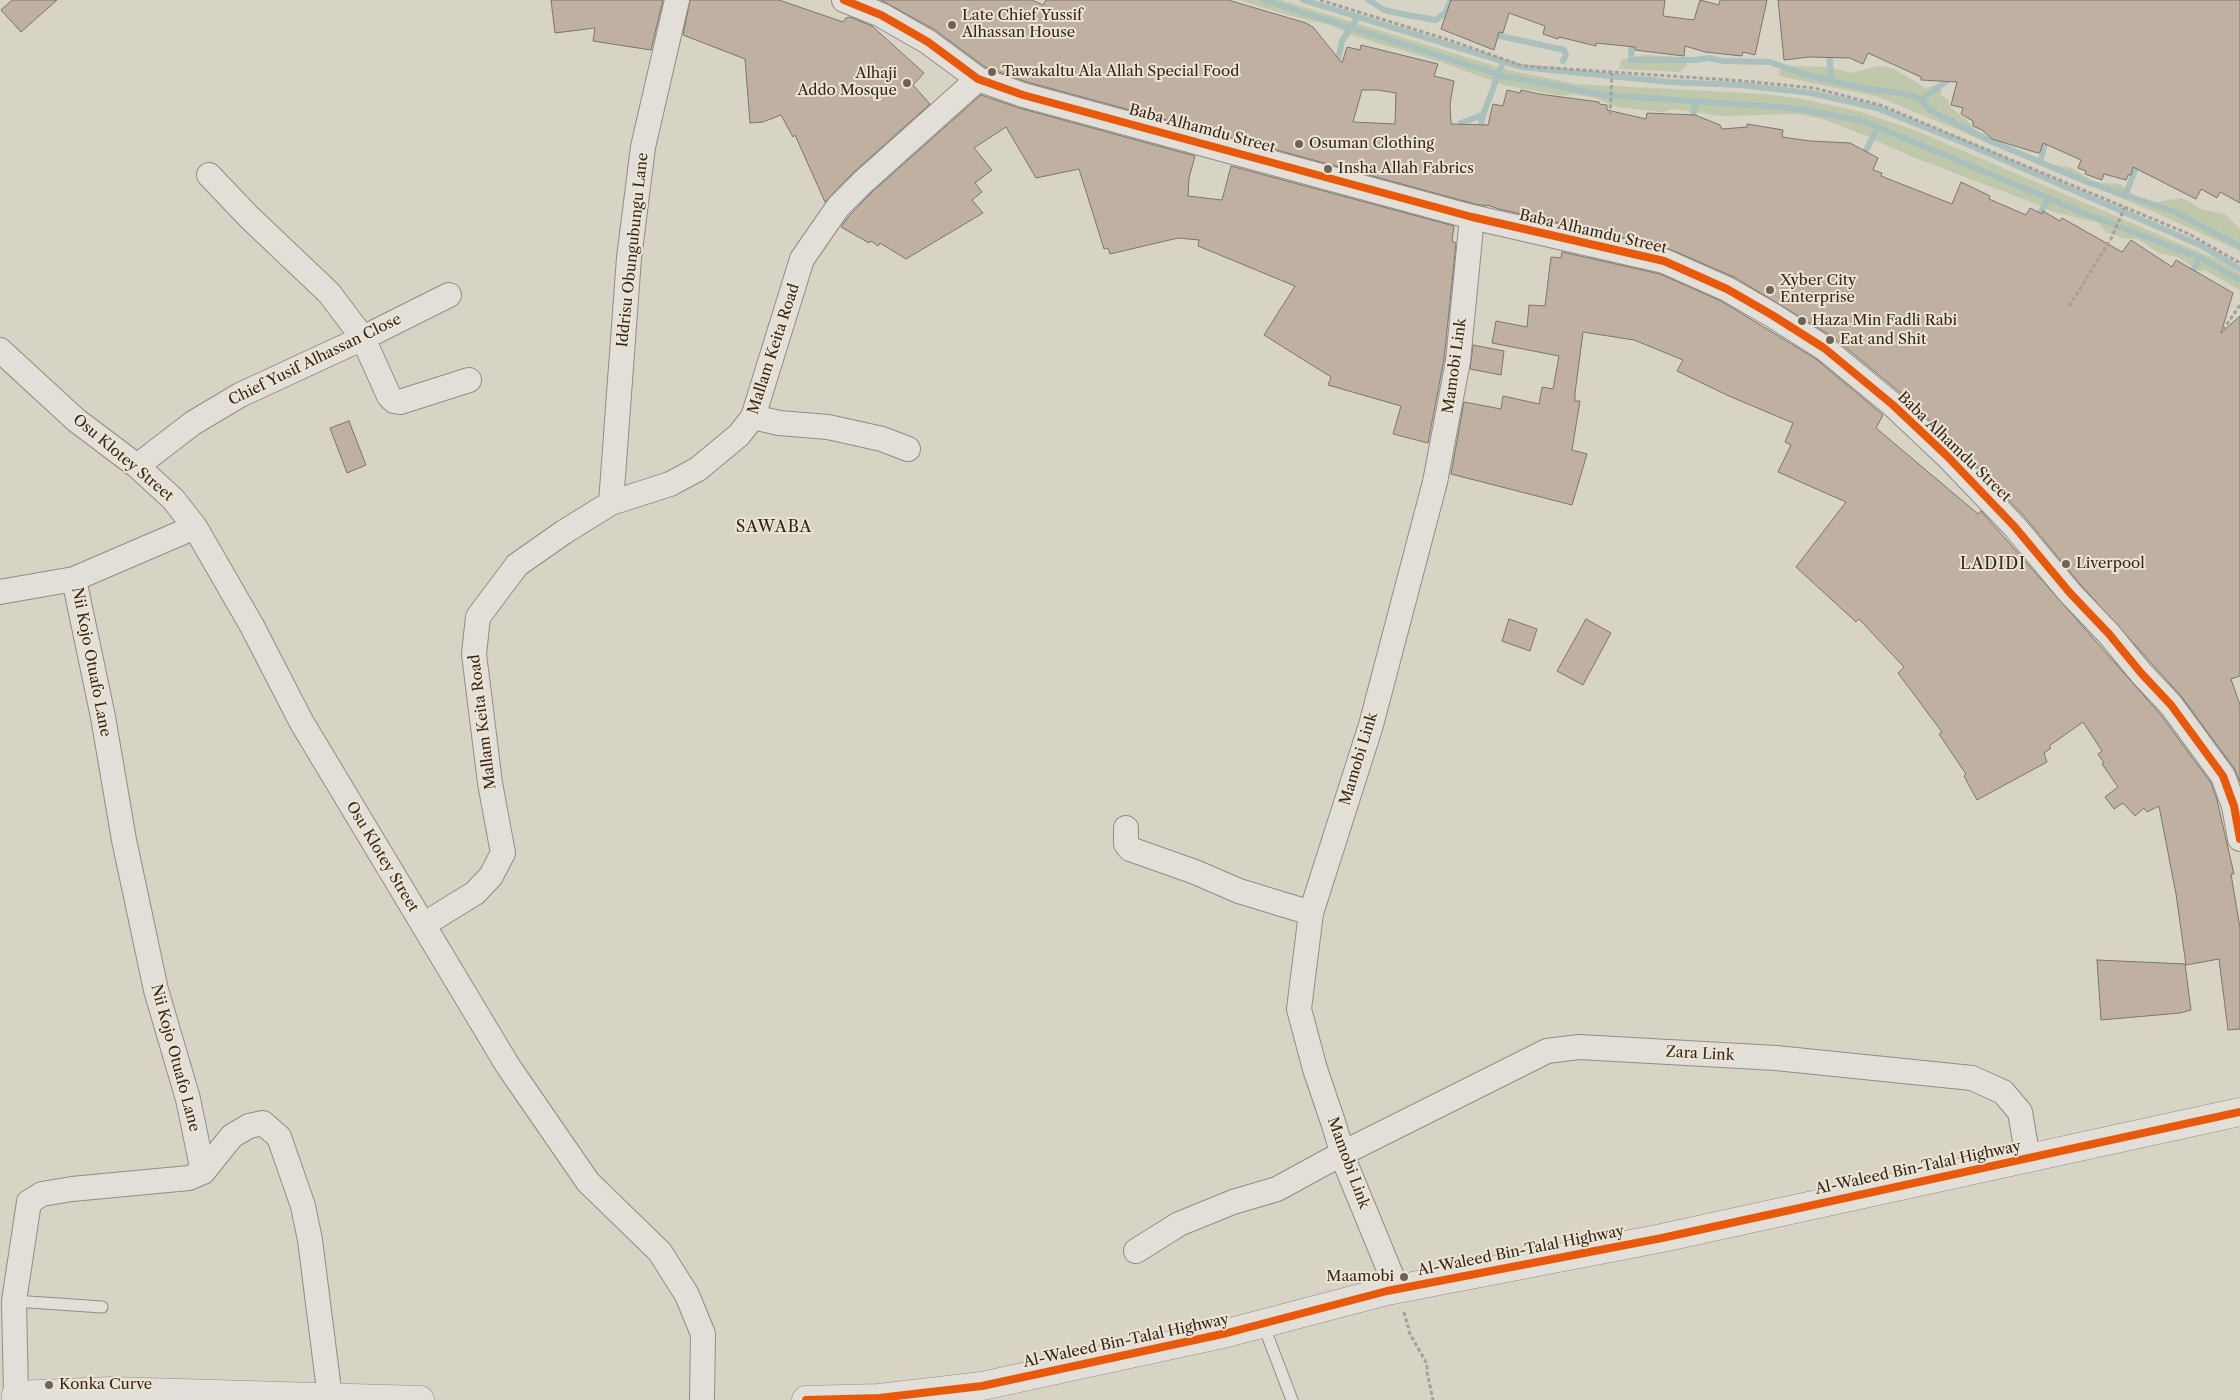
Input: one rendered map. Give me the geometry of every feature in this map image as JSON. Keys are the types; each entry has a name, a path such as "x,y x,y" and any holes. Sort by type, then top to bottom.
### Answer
{"street":[{"name":"Iddrisu Obungubungu Lane","path":"611,503 629,258 643,147 677,0"},
{"name":"Baba Alhamdu Street","path":"844,0 881,15 928,42 978,79 1062,106 1472,217 1664,261 1735,294 1772,315 1831,355 1893,404 2014,526 2070,593 2110,634 2141,673 2171,705 2222,776 2234,806 2240,839"},
{"name":"Mallam Keita Road","path":"424,926 475,893 491,876 503,853 490,783 474,654 478,617 518,565 564,532 611,503 670,484 698,470 739,435 753,417 802,259 838,207 863,182 978,79"},
{"path":"209,175 249,217 329,293 363,338 389,396 394,401 400,402 469,380"},
{"name":"Mamobi Link","path":"1397,1289 1350,1174 1314,1070 1299,1008 1311,913 1371,725 1435,482 1458,361 1472,217"},
{"name":"Chief Yusif Alhassan Close","path":"136,466 193,423 240,395 363,338 449,295"},
{"name":"Osu Klotey Street","path":"0,350 76,420 136,466 173,498 194,527 252,626 302,723 508,1066 588,1182 660,1252 687,1295 703,1334 702,1400"},
{"path":"753,417 779,423 828,427 882,439 908,449"},
{"path":"0,592 74,578 194,527"},
{"name":"Nii Kojo Otuafo Lane","path":"74,578 103,717 124,840 156,990 188,1099 202,1172"},
{"path":"1126,828 1126,844 1130,849 1195,872 1239,891 1311,913"},
{"name":"Zara Link","path":"1136,1251 1179,1224 1233,1202 1277,1189 1344,1153 1547,1051 1579,1047 1776,1058 1972,1078 2003,1092 2020,1112 2028,1158"},
{"name":"Al-Waleed Bin-Talal Highway","path":"806,1400 878,1398 982,1386 1263,1324 1397,1289 1662,1238 2240,1112"},
{"path":"330,1398 310,1240 303,1206 279,1137 271,1128 263,1123 249,1126 232,1136 202,1172 188,1178 65,1190 42,1194 29,1202 14,1301 16,1398 111,1392 206,1397 420,1400"}],"lane":[{"path":"14,1301 102,1307"},
{"path":"1263,1324 1292,1400"}],"path":[{"path":"1320,0 1449,40 1523,66 1744,81 1814,88 1880,105 2189,234 2240,263"},
{"path":"1610,115 1612,73"},
{"path":"2069,306 2111,239 2125,207"},
{"path":"2223,330 2240,305"},
{"path":"1397,1289 1410,1334 1427,1364 1427,1372 1434,1400"}],"green space":[{"path":"1239,0 1281,0 1508,70 1576,84 1764,94 1802,99 1861,112 1919,132 2218,260 2240,273 2240,290 2205,270 2199,271 2178,257 2161,254 2138,239 2126,239 2106,232 2099,223 2054,212 1915,158 1826,120 1797,114 1722,116 1673,109 1664,112 1616,107 1596,98 1570,94 1564,96 1503,85 1441,62 1354,36 1333,26"},
{"path":"1644,55 1680,57 1687,65 1680,72 1619,69 1622,59"},
{"path":"1780,66 1829,67 1850,73 1879,66 1895,69 1925,88 1941,84 1941,96 1948,99 1950,107 1968,121 1976,131 2025,155 2045,163 2072,168 2094,182 2120,184 2136,197 2144,200 2157,202 2181,198 2201,209 2225,214 2240,229 2240,251 2159,214 1879,97 1779,76"}],"building":[{"path":"12,0 57,0 21,32 1,10"},
{"path":"551,0 663,0 651,50 593,41 595,28 555,33"},
{"path":"690,0 779,0 843,22 846,18 850,17 872,26 924,73 913,85 930,104 854,172 825,202 795,135 793,137 781,115 763,122 750,123 745,59 683,35"},
{"path":"881,0 1032,0 1043,5 1046,0 1228,0 1306,23 1313,27 1342,63 1347,47 1360,50 1361,45 1438,64 1434,76 1454,81 1450,104 1451,124 1488,125 1493,104 1503,106 1507,90 1520,93 1521,90 1599,102 1599,104 1607,105 1607,110 1646,119 1647,113 1695,115 1720,125 1722,129 1747,127 1747,124 1783,130 1782,137 1810,141 1850,143 1878,158 1873,170 1882,173 1881,176 1952,204 1961,182 1990,196 1989,199 2026,215 2030,208 2042,214 2043,211 2060,221 2062,218 2122,252 2131,240 2172,267 2176,260 2233,293 2221,333 2240,316 2240,676 2231,679 2240,705 2240,782 2234,768 2181,696 2080,584 2024,516 1957,446 1902,394 1833,337 1734,277 1667,248 1487,205 1475,204 1027,82 985,67 935,30","holes":["1362,90 1396,93 1395,124 1353,122"]},
{"path":"1451,0 1665,0 1663,16 1694,20 1700,0 1719,5 1720,0 1767,0 1755,55 1743,52 1742,56 1705,52 1685,46 1684,56 1635,50 1635,47 1596,43 1596,46 1559,37 1558,39 1543,34 1545,26 1509,13 1503,33 1499,32 1494,50 1441,29"},
{"path":"1778,0 2240,0 2240,203 2220,192 2217,198 2201,189 2196,199 2133,167 2131,175 2128,175 2126,180 2104,174 2102,180 2085,174 2086,171 2078,168 2081,160 2043,143 2038,153 1992,139 1982,130 1973,126 1973,121 1961,114 1963,108 1951,105 1957,82 1921,80 1921,77 1868,53 1863,64 1850,58 1809,57 1784,60"},
{"path":"981,95 1019,108 1195,156 1189,178 1188,196 1222,200 1231,166 1454,226 1452,241 1456,243 1444,359 1428,443 1393,434 1401,406 1328,385 1331,377 1264,335 1295,286 1198,246 1199,240 1178,238 1110,254 1108,248 1104,249 1079,169 1036,178 1006,127 974,148 992,170 975,183 982,192 972,200 983,213 906,259 880,243 878,246 871,241 869,243 841,227 872,192"},
{"path":"1562,252 1660,274 1721,301 1816,359 1883,415 1876,428 1978,514 1981,511 2160,714 2211,783 2217,800 2234,874 2231,874 2240,928 2240,1029 2228,1030 2219,959 2186,965 2176,894 2159,806 2147,812 2144,808 2135,816 2123,803 2114,809 2105,797 2118,787 2102,764 2104,763 2098,754 2102,751 2083,722 2049,746 2051,748 2044,753 2047,762 1977,800 1964,776 1966,774 1939,734 1942,732 1898,673 1904,667 1859,619 1856,622 1796,567 1846,502 1778,472 1791,445 1785,442 1793,423 1729,396 1677,371 1683,360 1634,340 1583,332 1575,393 1575,401 1580,401 1572,450 1587,454 1572,505 1451,474 1464,402 1501,409 1503,396 1539,404 1542,387 1553,389 1559,356 1492,343 1496,321 1527,327 1529,305 1545,306 1551,257 1561,258"},
{"path":"1473,345 1504,351 1501,375 1470,369"},
{"path":"349,421 366,465 347,473 330,428"},
{"path":"1509,619 1537,629 1530,651 1502,641"},
{"path":"1586,619 1611,633 1583,685 1557,671"},
{"path":"2097,960 2185,964 2191,1010 2180,1013 2101,1020"}],"waterway":[{"path":"1263,0 1503,76 1605,95 1792,108 1863,121 2081,212 2200,258 2240,280"},
{"path":"1303,0 1521,67 1670,82 1741,85 1811,93 1877,108 1967,144 2200,245 2240,269"},
{"path":"1369,0 1384,10 1407,15 1436,20 1445,13 1453,17"},
{"path":"1445,13 1451,0"},
{"path":"1337,65 1342,41 1358,17"},
{"path":"1491,34 1564,50 1566,55 1563,61"},
{"path":"1632,38 1631,60 1694,60 1709,58 1723,61 1770,62 1806,75 1863,88 1911,95 1921,100 1930,110 1988,140 2087,182 2175,212 2240,246"},
{"path":"1829,50 1831,79"},
{"path":"1479,133 1483,115 1503,62"},
{"path":"1921,100 1952,77"},
{"path":"1692,123 1696,101"},
{"path":"1461,123 1483,115"},
{"path":"1862,158 1878,127"},
{"path":"2040,162 2047,136"},
{"path":"2125,196 2138,162"},
{"path":"2036,220 2049,198"},
{"path":"2190,276 2200,258"}],"cycle path":[{"path":"844,0 881,15 928,42 978,79 1023,95 1472,217 1664,261 1727,289 1772,315 1824,348 1893,405 1947,456 2014,526 2070,593 2109,634 2141,673 2171,705 2223,776 2234,806 2240,839"},
{"path":"806,1400 879,1398 982,1386 1227,1333 1387,1291 1662,1238 2240,1112"}],"place":[{"name":"Late Chief Yussif Alhassan House","path":"952,25"},
{"name":"Tawakaltu Ala Allah Special Food","path":"992,72"},
{"name":"Alhaji Addo Mosque","path":"907,83"},
{"name":"Osuman Clothing","path":"1299,144"},
{"name":"Insha Allah Fabrics","path":"1328,169"},
{"name":"Xyber City Enterprise","path":"1770,290"},
{"name":"Haza Min Fadli Rabi","path":"1802,321"},
{"name":"Eat and Shit","path":"1830,340"},
{"name":"Liverpool","path":"2066,564"},
{"name":"Maamobi","path":"1404,1277"},
{"name":"Konka Curve","path":"49,1385"}],"district":[{"name":"SAWABA","path":"774,527"},
{"name":"LADIDI","path":"1993,564"}]}
